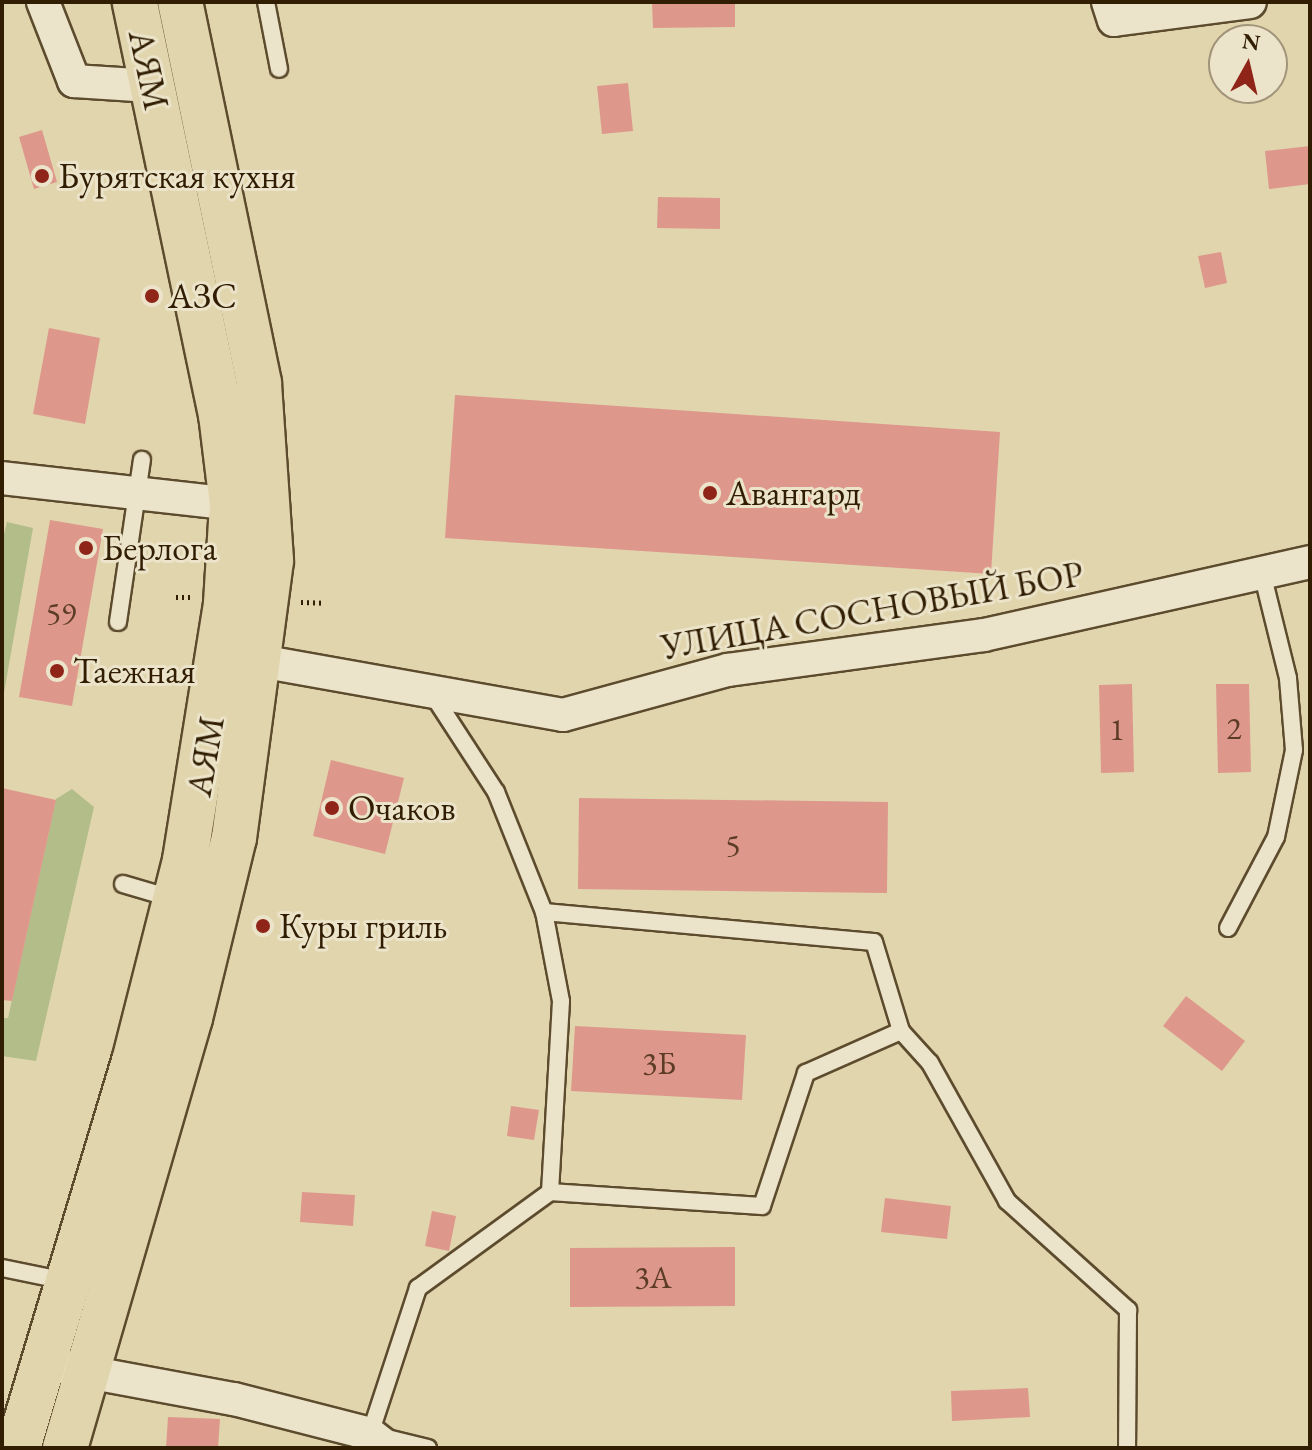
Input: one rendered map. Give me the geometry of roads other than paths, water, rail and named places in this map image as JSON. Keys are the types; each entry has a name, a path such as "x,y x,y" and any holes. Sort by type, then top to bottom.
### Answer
{"highway":[{"name":"АЯМ","path":"18,1448 175,899 212,724 232,504 203,303 151,86 135,2"},
{"name":"АЯМ","path":"65,1448 230,853 260,661 271,560 259,383 180,2"}],"street":[{"path":"43,2 74,81 151,86"},
{"path":"1108,2 1114,20 1250,2"},
{"path":"2,478 232,504"},
{"name":"УЛИЦА СОСНОВЫЙ БОР","path":"260,661 428,687 563,715 728,670 984,635 1310,562"},
{"path":"43,1364 379,1441"}],"lane":[{"path":"266,2 279,69"},
{"path":"118,622 142,460"},
{"path":"1228,928 1276,837 1294,750 1288,678 1262,573"},
{"path":"428,687 496,792 544,912 561,1001 550,1192"},
{"path":"123,884 175,899"},
{"path":"544,912 874,942 901,1031 930,1063 1007,1201 1128,1310 1127,1448"},
{"path":"428,1448 379,1441 418,1288 550,1192 762,1206 806,1073 901,1031"},
{"path":"2,1268 67,1281"}],"place":[{"name":"Бурятская кухня","path":"42,176"},
{"name":"АЗС","path":"152,296"},
{"name":"Авангард","path":"710,493"},
{"name":"Берлога","path":"86,548"},
{"name":"Таежная","path":"57,671"},
{"name":"Очаков","path":"332,808"},
{"name":"Куры гриль","path":"263,926"}]}
